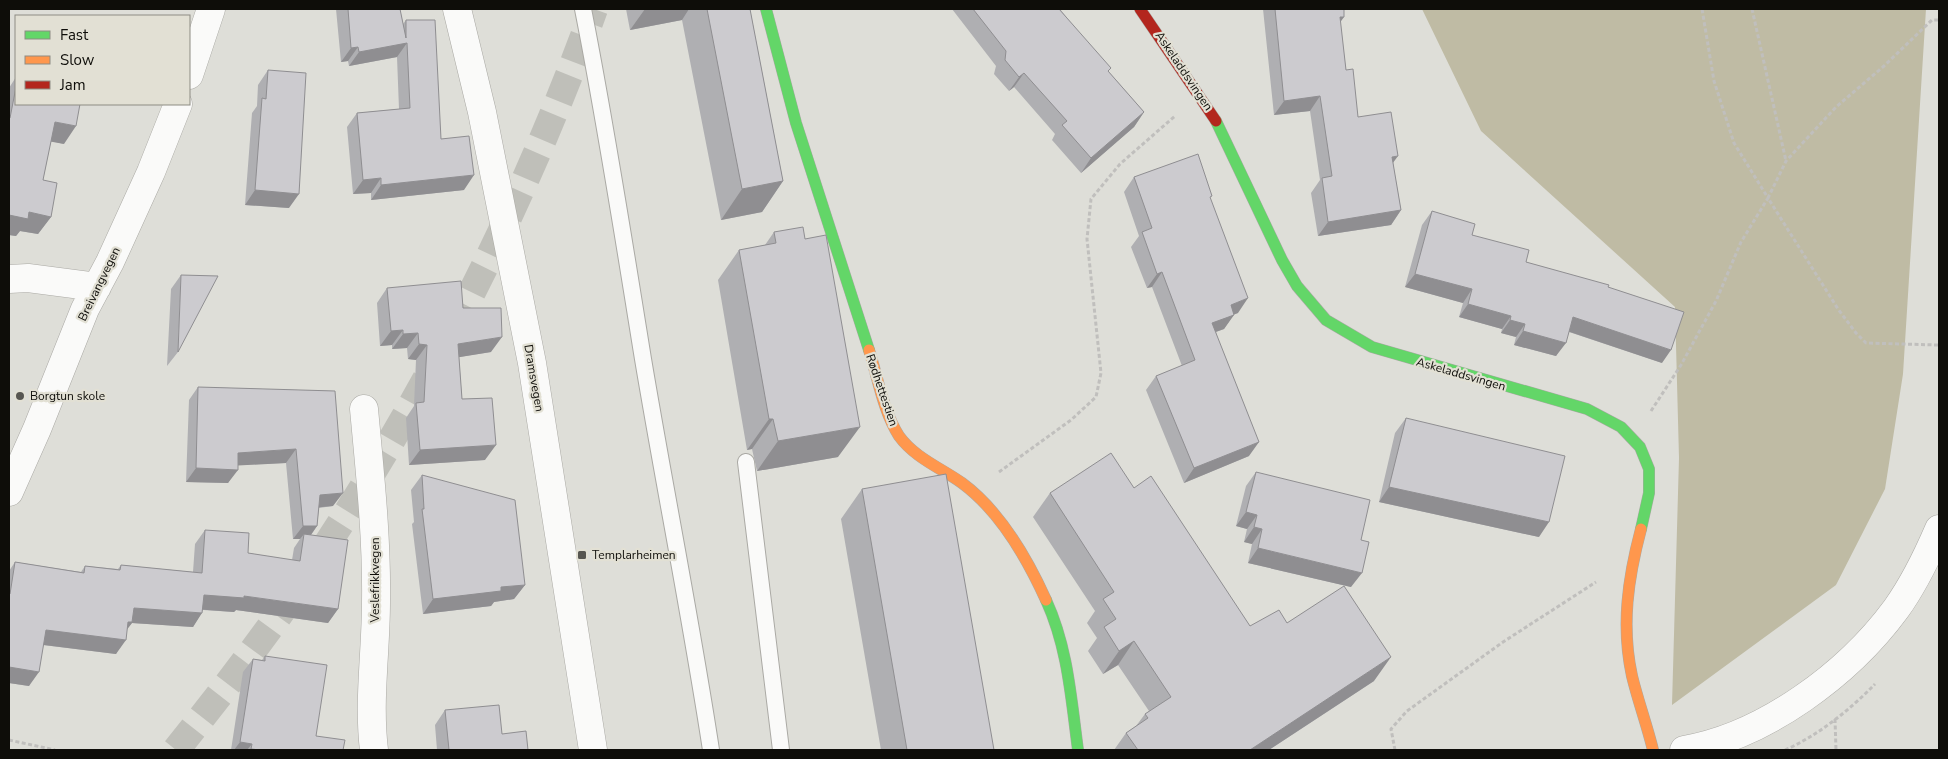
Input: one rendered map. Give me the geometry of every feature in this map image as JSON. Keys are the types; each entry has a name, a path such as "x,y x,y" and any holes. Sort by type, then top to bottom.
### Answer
{"street":[{"path":"190,72 211,9"},
{"name":"Dramsvegen","path":"457,9 482,112 532,364 593,750"},
{"name":"Rødhettestien","path":"766,9 796,123 892,423 900,439 911,452 960,481 971,491 1004,529 1028,567 1060,632 1071,690 1078,750"},
{"name":"Askeladdsvingen","path":"1140,9 1201,96 1230,145 1282,260 1297,286 1326,320 1372,347 1587,409 1610,418 1633,435 1644,451 1649,464 1650,475 1648,500 1632,559 1626,604 1627,644 1630,666 1653,750"},
{"name":"Breivangvegen","path":"9,492 37,430 85,309 151,172 178,105"},
{"path":"9,279 28,278 97,287"},
{"name":"Veslefrikkvegen","path":"364,409 375,540 376,603 371,728 374,750"},
{"path":"1684,750 1748,729 1801,700 1835,673 1896,610 1918,575 1939,529"}],"lane":[{"path":"584,9 610,144 644,360 711,750"},
{"path":"746,462 782,750"}],"path":[{"path":"1702,9 1714,81 1734,143 1838,309 1866,343 1938,345"},
{"path":"1752,9 1786,161"},
{"path":"1633,435 1681,364 1716,301 1741,242 1768,198 1786,161 1836,107 1884,66 1932,20 1939,20"},
{"path":"971,491 1071,420 1096,397 1101,373 1087,239 1091,199 1120,164 1201,96"},
{"path":"1395,750 1391,729 1407,711 1503,642 1632,559"},
{"path":"1785,750 1796,745 1835,718 1836,750"},
{"path":"9,740 55,750"}],"shaded area":[{"path":"1422,9 1926,9 1903,374 1885,489 1836,585 1672,705 1679,458 1675,307 1481,131"}],"building":[{"path":"348,9 400,9 406,38 406,20 435,20 441,139 469,136 474,175 381,185 381,178 363,180 357,113 410,108 407,43 359,52 358,47 351,48"},
{"path":"707,9 750,9 783,181 742,189"},
{"path":"973,9 1059,9 1111,68 1108,71 1144,112 1091,158 1062,125 1067,121 1024,73 1019,77 1005,60 1006,51"},
{"path":"1275,9 1344,9 1344,17 1340,17 1346,70 1353,69 1358,117 1391,112 1398,156 1392,157 1401,210 1328,222 1322,178 1332,176 1320,96 1284,101"},
{"path":"268,70 306,73 299,194 255,190 262,98 266,99"},
{"path":"15,92 15,105 80,105 76,126 55,122 43,180 57,183 51,217 29,212 28,219 9,215 10,118"},
{"path":"1198,154 1212,196 1210,197 1248,298 1231,305 1234,315 1212,323 1259,442 1194,468 1156,376 1195,360 1162,272 1157,274 1142,232 1152,228 1134,177"},
{"path":"1432,211 1475,224 1472,235 1529,250 1526,262 1609,285 1608,287 1684,312 1671,350 1573,317 1566,343 1523,331 1525,324 1510,320 1511,316 1468,304 1472,289 1415,274"},
{"path":"803,227 805,239 826,235 860,427 778,441 773,419 769,419 739,250 776,243 774,232"},
{"path":"181,275 218,276 178,352"},
{"path":"461,281 463,308 501,308 502,337 458,344 462,399 492,398 496,445 420,450 416,403 424,402 427,345 419,344 418,333 403,334 403,330 391,331 387,288"},
{"path":"198,387 335,391 343,493 320,495 317,526 303,526 296,449 238,453 238,470 196,468"},
{"path":"1406,418 1565,456 1549,522 1389,487"},
{"path":"1111,453 1134,488 1151,476 1250,626 1279,610 1287,623 1344,586 1391,657 1250,750 1138,750 1126,733 1148,718 1145,714 1171,697 1134,641 1119,651 1104,627 1116,619 1103,599 1114,592 1050,493"},
{"path":"1256,472 1370,500 1361,540 1369,542 1362,573 1258,548 1262,529 1254,527 1257,515 1246,512"},
{"path":"946,474 994,750 907,750 862,489"},
{"path":"422,475 515,500 525,585 501,587 501,591 433,599 422,509 424,509"},
{"path":"205,530 249,533 248,553 300,561 304,534 348,540 338,609 244,596 244,598 204,595 202,613 134,608 132,622 128,622 126,640 46,630 39,672 9,667 9,593 15,562 84,573 85,566 120,570 121,565 202,573"},
{"path":"265,656 327,665 316,736 345,740 343,750 260,750 251,749 252,744 240,742 253,659 265,661"},
{"path":"499,705 502,734 526,731 528,750 449,750 445,710"}],"tunnel":[{"path":"176,750 246,660 296,591 355,501 395,434 470,296 504,226 566,82 594,9"}],"traffic: fast":[{"path":"766,9 796,123 869,350"},
{"path":"1216,121 1282,260 1297,286 1326,320 1372,347 1587,409 1621,427 1640,447 1649,469 1649,493 1641,529"},
{"path":"1046,600 1064,655 1071,692 1078,750"}],"traffic: slow":[{"path":"869,350 885,405 899,436 913,451 962,483 988,507 1021,552 1046,600"},
{"path":"1641,529 1630,584 1627,639 1632,676 1653,750"}],"traffic: jam":[{"path":"1140,9 1216,121"}],"place":[{"name":"Borgtun skole","path":"20,396"},
{"name":"Templarheimen","path":"582,555"}]}
